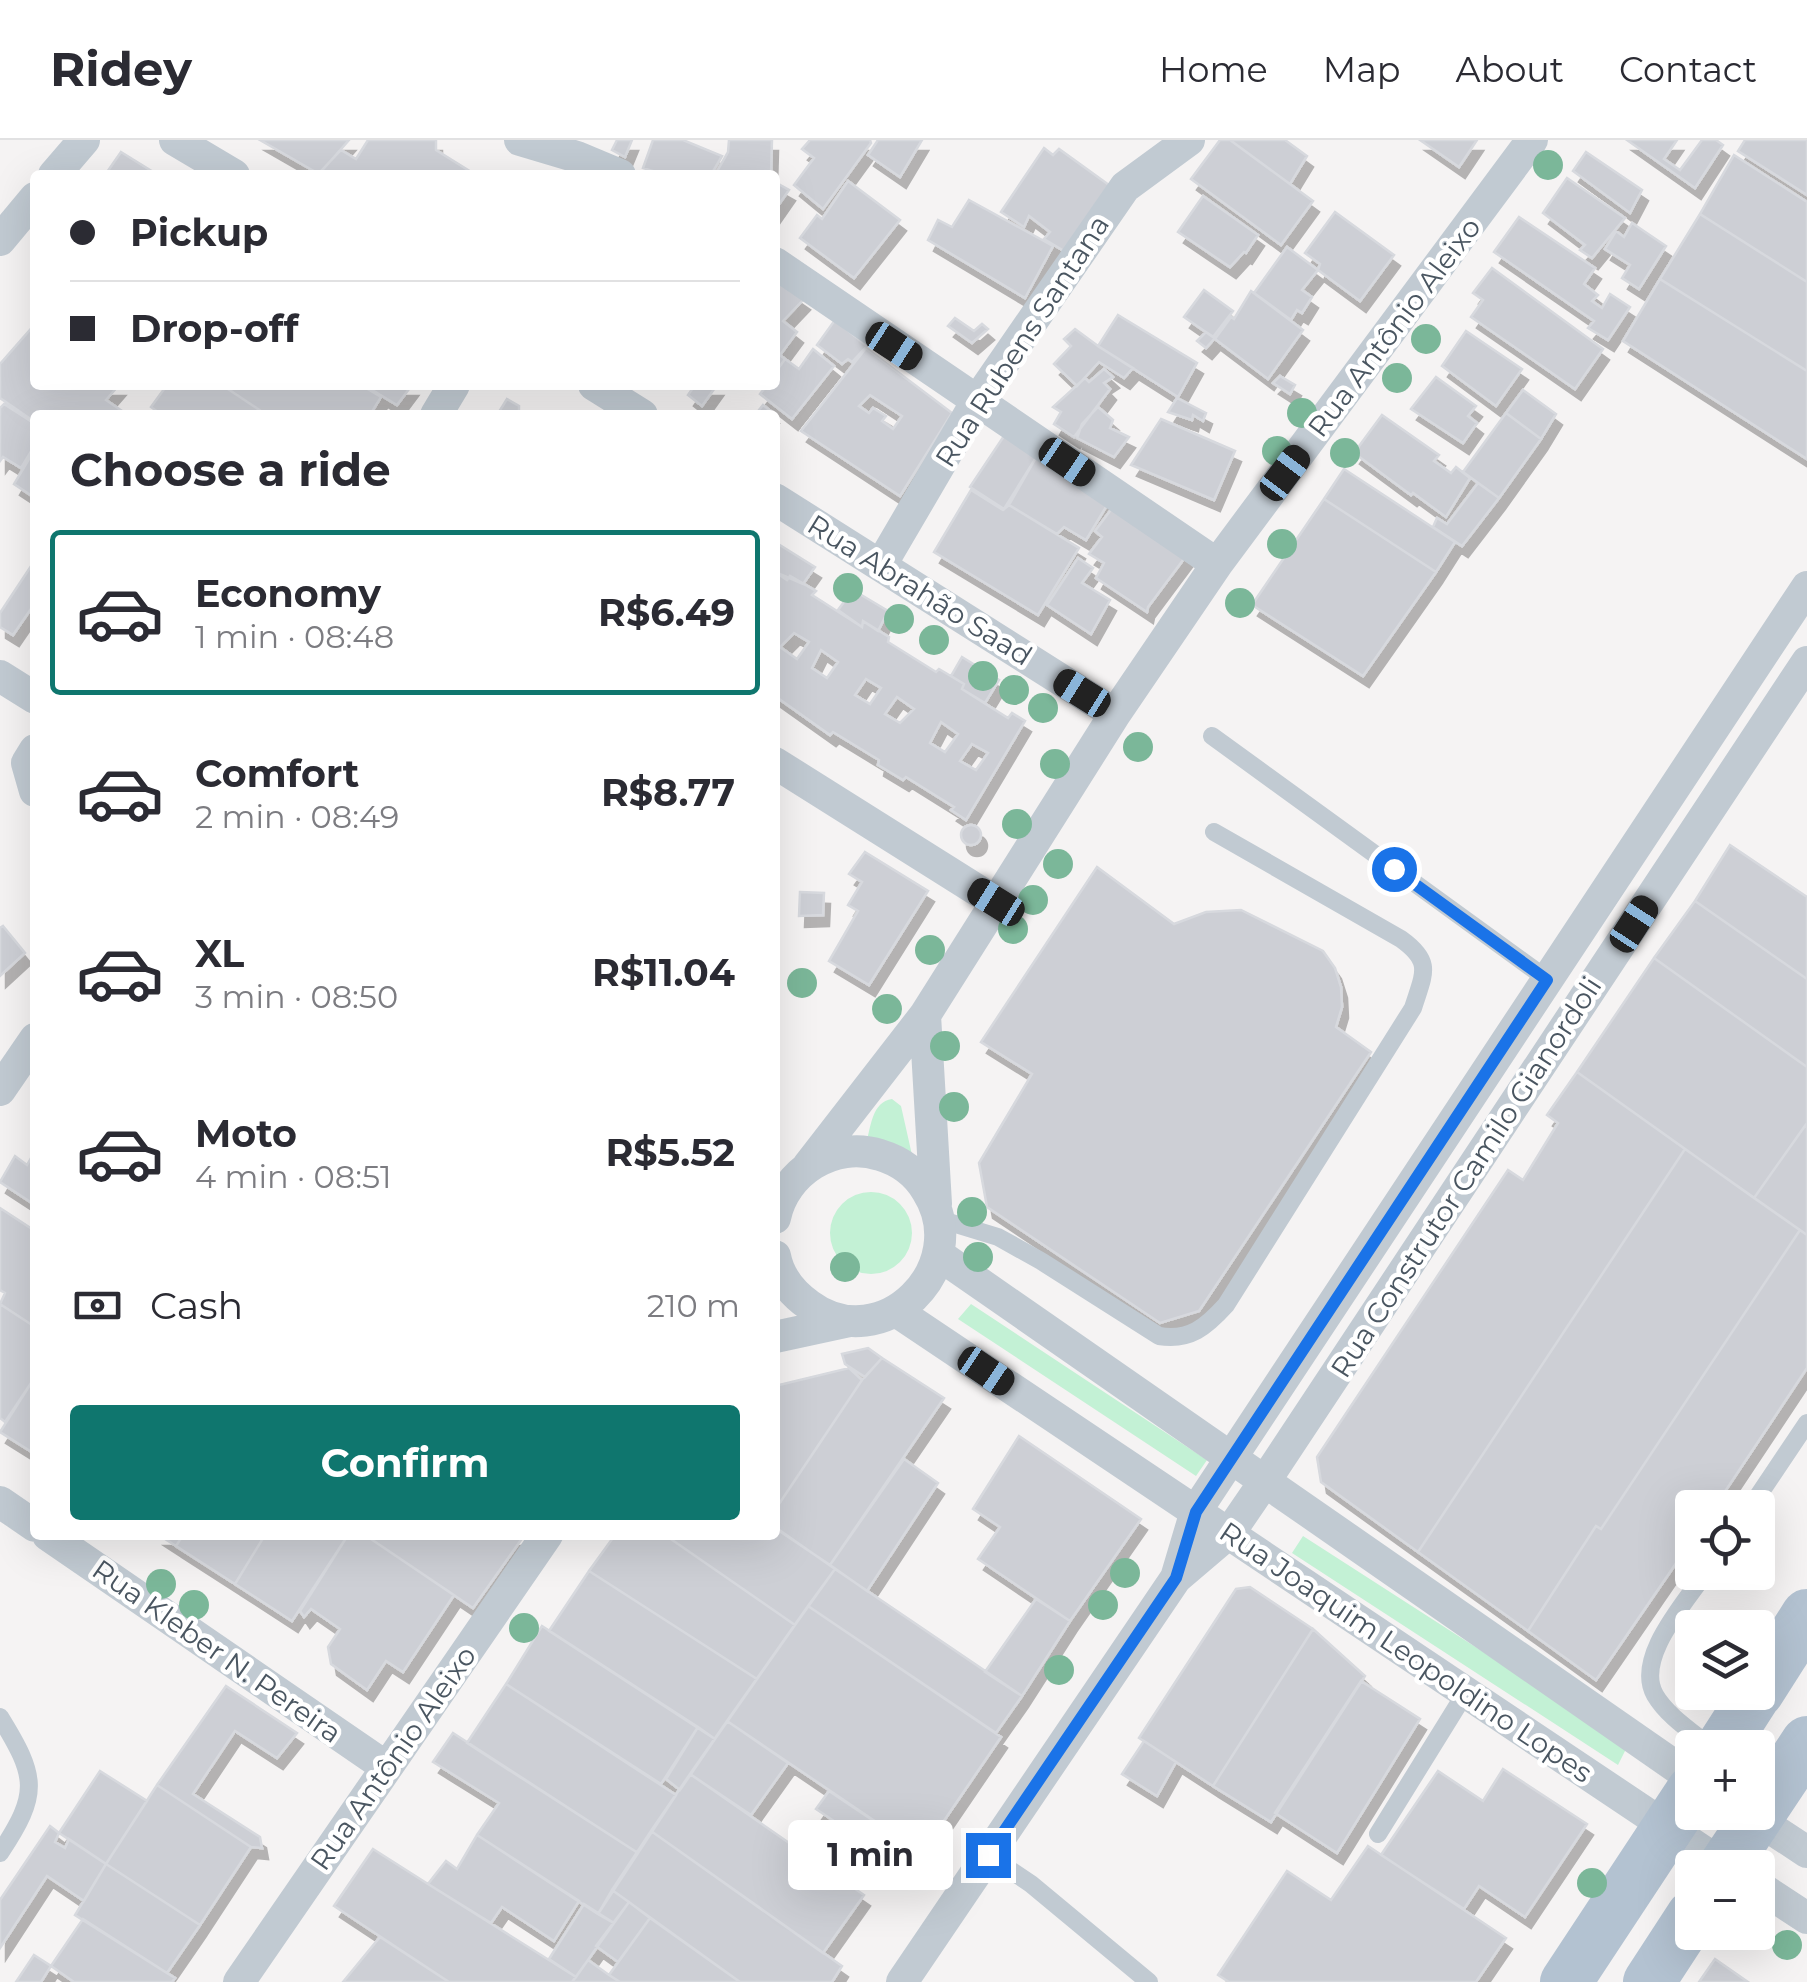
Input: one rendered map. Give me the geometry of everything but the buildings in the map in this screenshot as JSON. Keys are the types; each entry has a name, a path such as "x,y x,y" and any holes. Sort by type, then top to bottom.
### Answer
{"main road":[{"path":"1775,1665 1807,1616"},
{"path":"1775,1784 1807,1742"},
{"path":"1566,1982 1675,1818"},
{"path":"1649,1982 1675,1942"}],"street":[{"path":"58,170 84,140"},
{"path":"175,140 226,170"},
{"path":"520,140 608,170"},
{"name":"Rua Rubens Santana","path":"881,565 977,401 1124,187 1190,140"},
{"name":"Rua Antônio Aleixo","path":"780,1202 790,1183 808,1166 925,1014 1115,714 1218,564 1532,140"},
{"path":"0,240 30,204"},
{"path":"780,266 1218,564"},
{"path":"602,390 634,410"},
{"name":"Rua Abrahão Saad","path":"780,501 1115,714"},
{"name":"Rua Construtor Camilo Gianordoli","path":"1176,1578 1196,1512 1230,1458 1807,587"},
{"name":"Rua Construtor Camilo Gianordoli","path":"902,1982 1176,1578 1230,1532 1265,1481 1807,662"},
{"path":"0,676 30,695"},
{"path":"780,767 996,902"},
{"path":"780,1336 849,1320 873,1319 896,1311 924,1288 940,1255 925,1014"},
{"path":"0,1090 30,1047"},
{"path":"808,1166 836,1153 866,1150 895,1160 920,1178 938,1211"},
{"name":"Rua Joaquim Leopoldino Lopes","path":"940,1255 1675,1766"},
{"path":"780,1271 793,1293 818,1312 849,1320"},
{"name":"Rua Joaquim Leopoldino Lopes","path":"896,1311 1466,1692 1675,1807"},
{"path":"0,1502 30,1523"},
{"name":"Rua Kleber N. Pereira","path":"55,1540 386,1767"},
{"name":"Rua Antônio Aleixo","path":"240,1982 544,1540"},
{"name":"Rua Joaquim Leopoldino Lopes","path":"1697,1830 1714,1850"},
{"path":"1773,1830 1807,1852"},
{"name":"Rua Joaquim Leopoldino Lopes","path":"1775,1898 1807,1918"}],"lane":[{"path":"1212,736 1547,980"},
{"path":"938,1211 1042,1261 1159,1336 1176,1339 1205,1329 1226,1305 1413,1008 1425,970 1420,953 1401,938 1214,832"},
{"path":"1762,1490 1807,1424"},
{"path":"1690,1730 1654,1694 1649,1670 1655,1648 1694,1590"},
{"path":"1378,1834 1466,1692"},
{"path":"0,1716 22,1752 32,1786 21,1821 0,1853"},
{"path":"988,1855 1031,1884 1150,1982"}],"green space":[{"path":"892,1099 901,1106 912,1155 866,1144 876,1110"},
{"path":"871,1192 887,1195 900,1204 909,1217 909,1249 900,1262 887,1271 871,1274 855,1271 842,1262 833,1249 830,1233 833,1217 842,1204 855,1195"},
{"path":"971,1304 1207,1460 1196,1476 958,1319"},
{"path":"1303,1536 1628,1745 1618,1765 1292,1553"}],"route":[{"path":"988,1855 1176,1578 1196,1512 1547,980 1394,869"}]}
